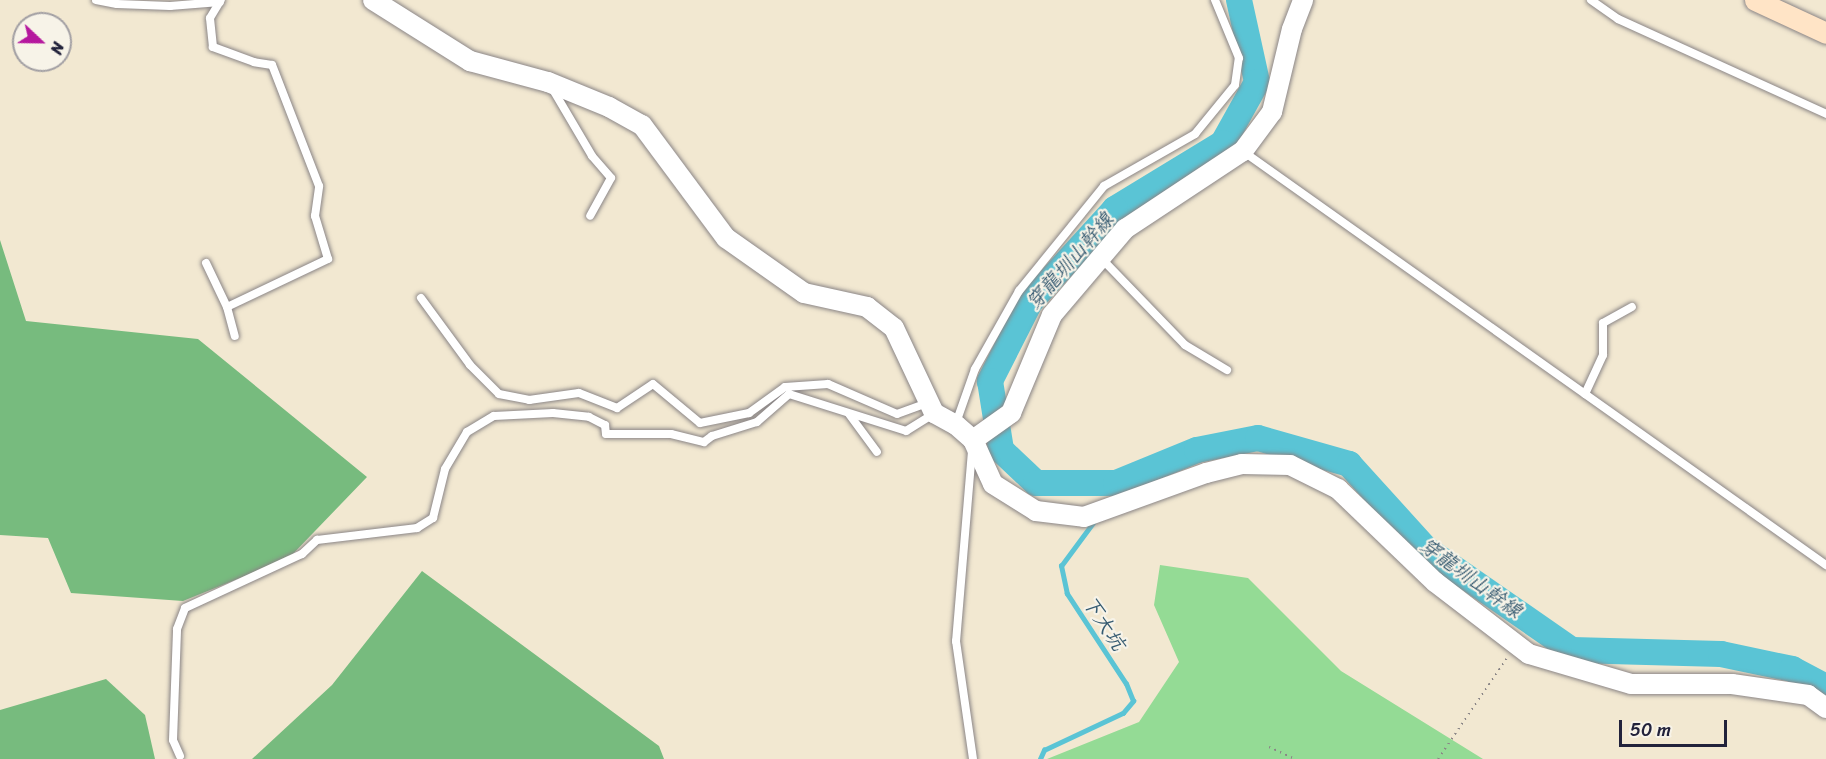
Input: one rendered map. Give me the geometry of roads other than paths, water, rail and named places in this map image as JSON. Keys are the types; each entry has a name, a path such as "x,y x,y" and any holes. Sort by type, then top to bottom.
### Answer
{"main road":[{"path":"1755,0 1826,33"}],"street":[{"path":"374,0 470,61 548,82 609,107 642,125 726,238 804,293 867,307 894,327 932,408 973,440 993,484 1036,511 1084,517 1206,473 1242,464 1290,465 1338,489 1435,582 1515,646 1529,654 1630,684 1732,684 1808,695 1826,708"},
{"path":"973,440 1011,413 1052,315 1125,229 1243,151 1272,112 1292,29 1303,0"}],"lane":[{"path":"96,0 117,4 170,6 220,1"},
{"path":"956,425 975,369 1019,291 1104,186 1195,134 1235,86 1239,58 1215,0"},
{"path":"1592,0 1618,19 1826,114"},
{"path":"220,1 210,18 213,47 254,62 272,65 285,104 319,186 315,216 328,259 227,307"},
{"path":"548,82 592,156 611,178 590,216"},
{"path":"1243,151 1826,565"},
{"path":"1101,258 1185,345 1227,370"},
{"path":"206,263 227,307 235,336"},
{"path":"421,298 470,365 499,394 529,400 579,393 617,408 653,384 700,423 749,413 785,387 828,384 897,414 932,408"},
{"path":"1585,394 1603,355 1603,323 1632,307"},
{"path":"180,756 173,740 177,629 185,608 302,554 317,540 417,528 433,518 445,469 467,432 494,416 553,413 590,417 605,425 606,434 671,434 704,442 712,436 757,422 789,394 906,431 932,408"},
{"path":"848,413 877,452"},
{"path":"973,440 956,641 974,759"}],"waterway":[{"name":"穿龍圳山幹線","path":"1239,0 1257,82 1223,143 1115,209 1030,302 990,381 1001,450 1036,483 1116,483 1197,450 1258,438 1349,464 1426,549 1572,650 1721,654 1792,669 1826,687"},
{"name":"下大坑","path":"1117,496 1138,474"},
{"name":"下大坑","path":"1040,759 1044,750 1123,713 1133,701 1126,684 1067,594 1061,566 1095,520"}]}
